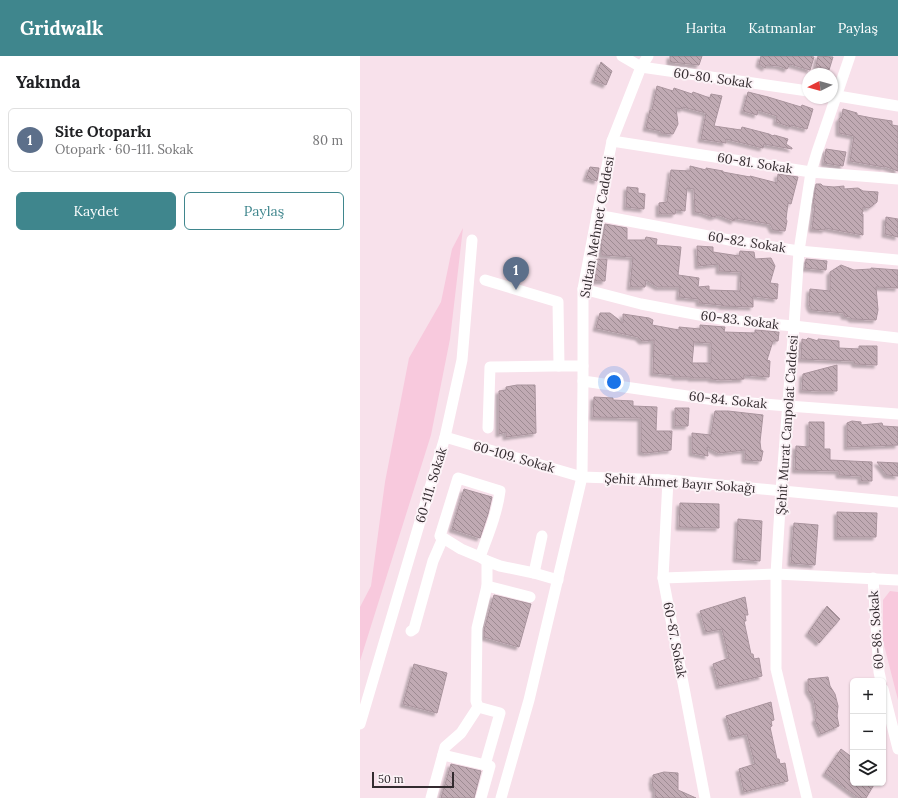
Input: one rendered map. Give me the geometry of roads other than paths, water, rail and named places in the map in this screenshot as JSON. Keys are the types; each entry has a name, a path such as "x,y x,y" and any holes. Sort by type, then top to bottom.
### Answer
{"street":[{"name":"60-80. Sokak","path":"622,56 641,68 802,90"},
{"name":"Sultan Mehmet Caddesi","path":"501,798 529,700 582,477 584,366 583,289 597,215 612,141 641,68 648,56"},
{"name":"Şehit Murat Canpolat Caddesi","path":"838,85 850,56"},
{"path":"838,96 898,106"},
{"name":"Şehit Murat Canpolat Caddesi","path":"807,798 776,669 776,574 799,251 812,172 831,104"},
{"name":"60-81. Sokak","path":"612,141 812,172 898,179"},
{"name":"60-82. Sokak","path":"597,215 740,242 799,251 898,260"},
{"name":"60-111. Sokak","path":"360,724 445,437 462,360 472,240"},
{"path":"485,280 558,302 559,366"},
{"name":"60-83. Sokak","path":"583,289 642,304 726,320 898,338"},
{"path":"488,428 490,367 584,366"},
{"name":"60-84. Sokak","path":"583,381 715,400 898,414"},
{"name":"60-109. Sokak","path":"445,437 582,477"},
{"name":"Şehit Ahmet Bayır Sokağı","path":"582,477 668,480 898,502"},
{"path":"431,798 445,747 461,733 478,707 476,700 477,628 487,586 483,559 500,491 458,478 440,536 461,549 483,559 500,566 558,580"},
{"name":"60-87. Sokak","path":"668,480 663,578 705,798"},
{"path":"534,573 542,536"},
{"path":"411,631 414,629 433,561 443,538"},
{"path":"663,578 776,574 898,580"},
{"name":"60-86. Sokak","path":"872,578 880,678"},
{"path":"487,586 530,597"},
{"path":"886,702 898,749"},
{"path":"478,707 500,713 485,765"},
{"path":"443,755 490,766 482,798"}],"place":[{"name":"Site Otoparkı","path":"516,290"}]}
